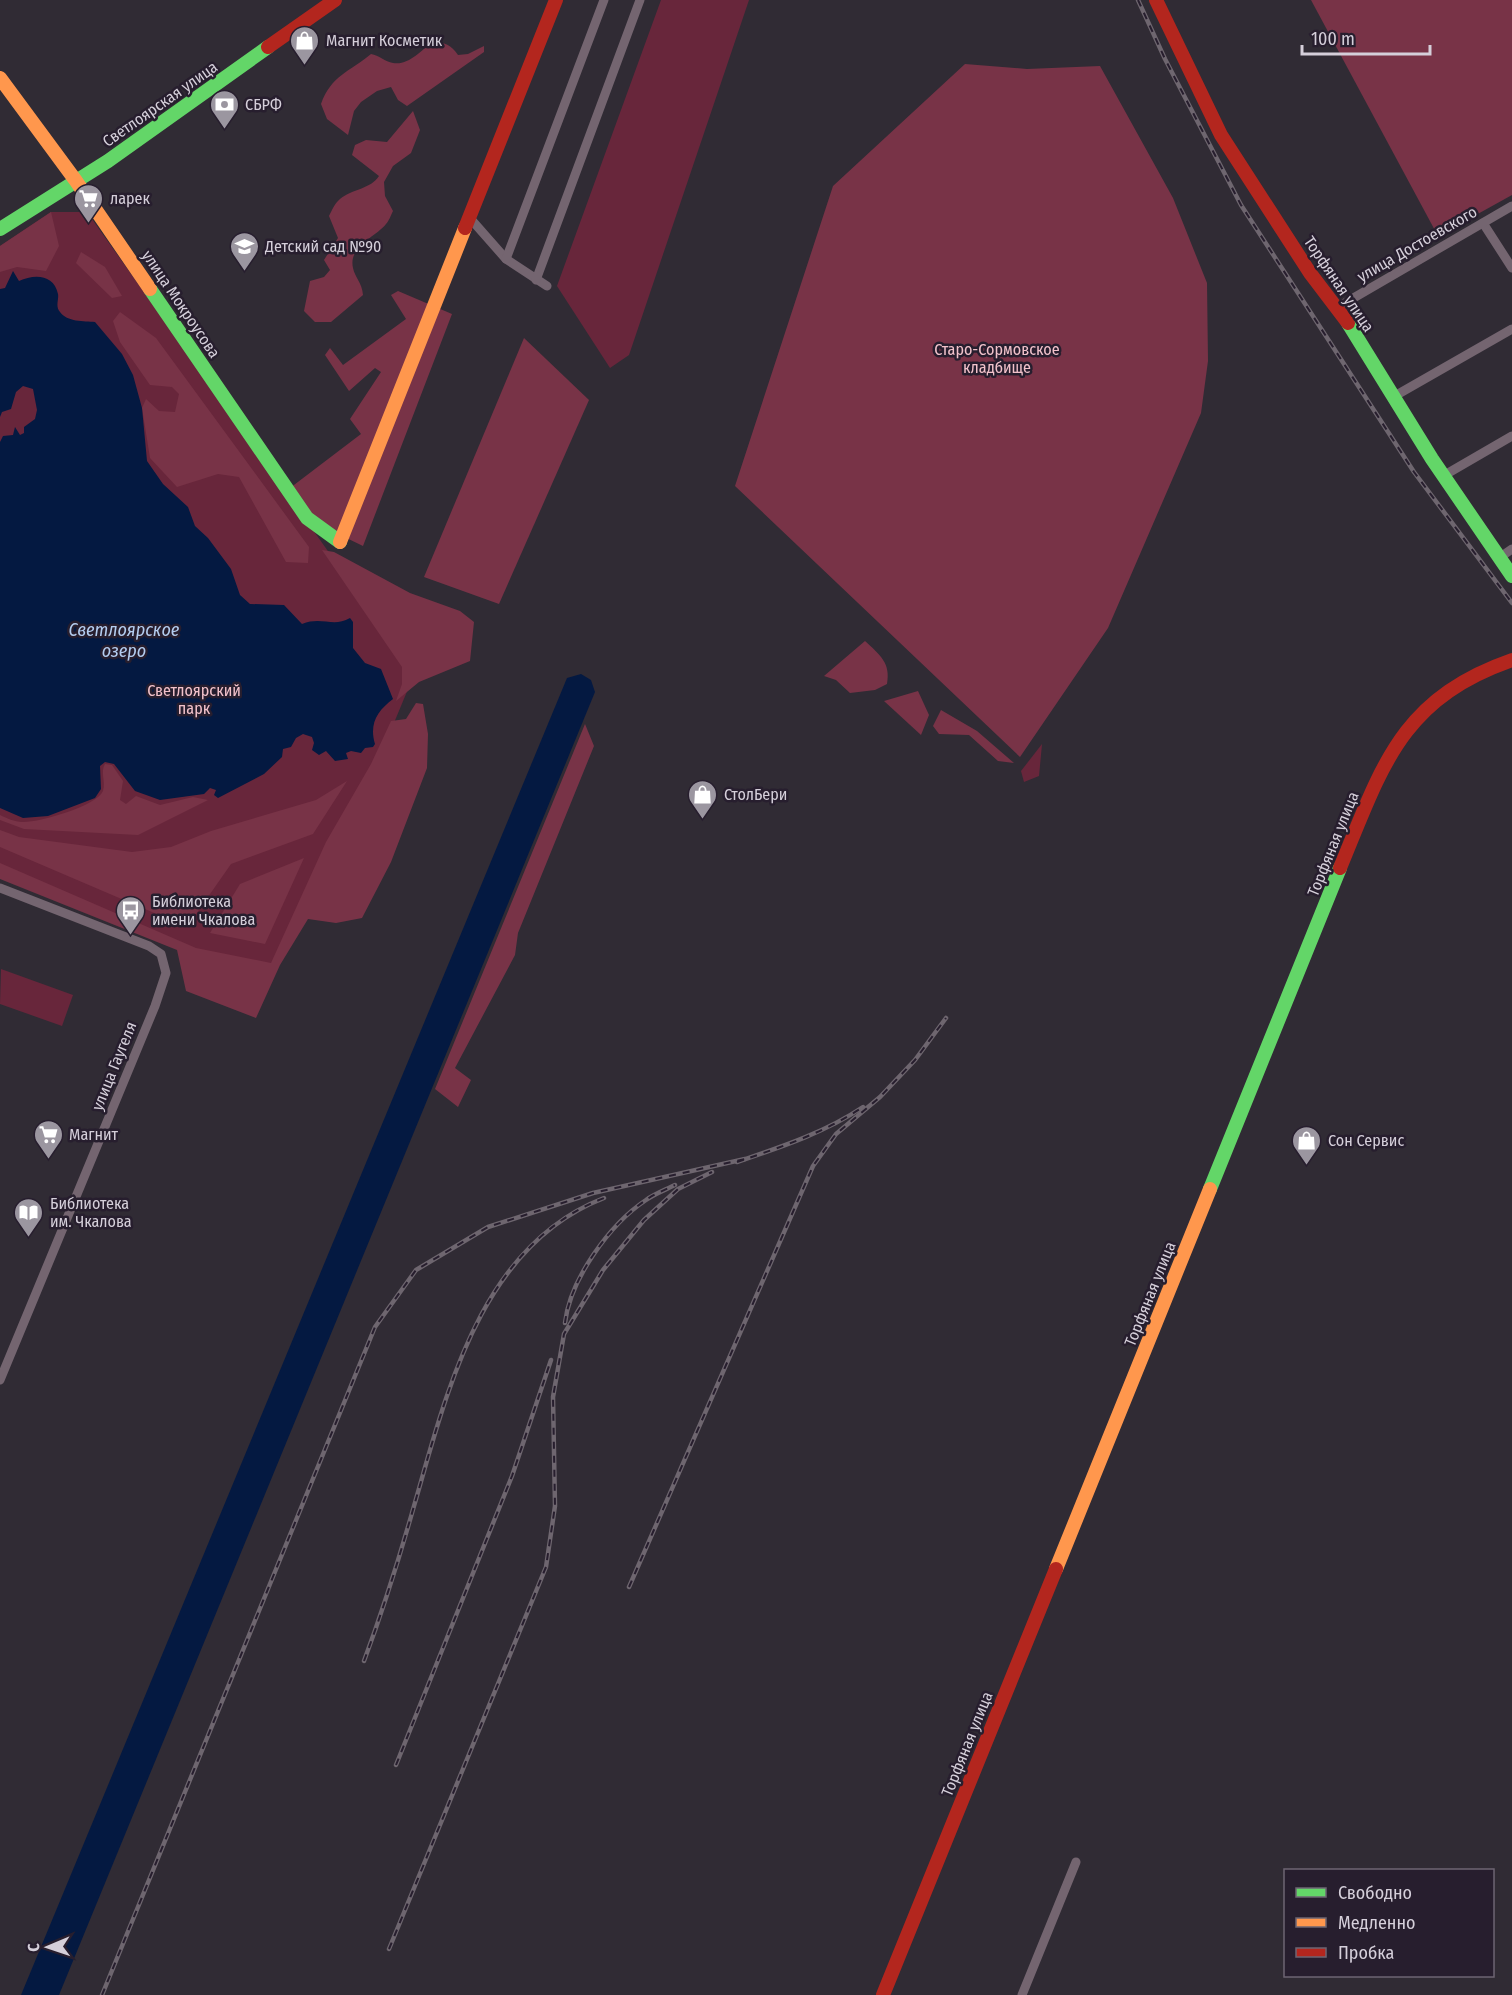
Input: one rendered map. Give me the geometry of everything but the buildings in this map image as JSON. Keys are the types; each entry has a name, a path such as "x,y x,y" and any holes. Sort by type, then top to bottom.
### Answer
{"street":[{"name":"Светлоярская улица","path":"0,229 76,181 334,0"},
{"path":"547,286 506,259 469,217 556,0"},
{"path":"506,259 604,0"},
{"path":"536,280 640,0"},
{"name":"Торфяная улица","path":"1156,0 1221,135 1310,273 1338,307 1443,476 1512,576"},
{"name":"улица Мокроусова","path":"0,78 76,181 307,518 340,542 469,217"},
{"name":"улица Достоевского","path":"1338,307 1512,206"},
{"path":"1483,223 1512,268"},
{"path":"1393,397 1512,329"},
{"path":"1443,476 1512,436"},
{"path":"1499,558 1512,549"},
{"name":"Торфяная улица","path":"883,1995 1374,785 1391,750 1422,711 1455,684 1479,670 1512,660"},
{"name":"улица Гаугеля","path":"0,888 149,946 161,954 165,962 166,973 159,998 0,1380"},
{"path":"1022,1995 1076,1862"}],"green space":[{"path":"661,0 749,0 629,355 610,368 557,286"},
{"path":"1311,0 1512,0 1512,195 1438,236"},
{"path":"432,42 447,45 458,55 468,54 484,46 484,52 407,106 398,100 391,87 377,91 361,102 354,111 348,135 327,119 321,104 330,87 348,70 371,54 390,62 404,62"},
{"name":"Старо-Сормовское кладбище","path":"965,64 1027,69 1100,66 1173,198 1207,283 1208,361 1201,413 1108,628 1020,757 735,486 833,186"},
{"path":"413,111 420,130 411,153 393,166 384,182 385,196 393,211 382,229 359,248 353,260 353,268 363,295 331,322 315,322 304,311 310,281 324,277 330,270 324,260 338,238 329,216 340,199 371,184 379,176 352,155 355,145 366,140 387,142"},
{"name":"Светлоярский парк","path":"51,212 87,212 335,561 413,677 367,788 265,976 172,944 0,870 0,246"},
{"path":"51,212 59,246 46,271 17,267 0,272 0,246"},
{"path":"81,252 105,267 122,296 112,298 76,263"},
{"path":"398,291 452,314 363,546 334,532 310,516 290,488 361,434 350,419 381,372 375,368 349,391 325,355 330,348 343,365 406,319 391,295"},
{"path":"120,312 156,338 309,547 308,563 286,562 239,477 218,474 177,487 150,458 142,408 146,399 159,411 175,412 179,394 172,387 150,385 120,342 113,321"},
{"path":"524,338 589,400 499,604 424,577"},
{"path":"322,550 334,552 410,593 460,611 474,622 470,661 419,682 396,701 402,684 402,667"},
{"path":"865,641 880,655 886,665 887,684 875,690 850,693 836,680 824,676"},
{"path":"918,691 929,715 921,735 884,701"},
{"path":"416,703 423,704 428,734 427,768 391,862 362,918 336,923 308,919 280,965 256,1018 186,991 177,950 0,879 0,863 196,948 271,963 326,842 371,764 391,721 406,719"},
{"path":"941,710 977,731 1014,763 998,761 969,735 939,734 933,726"},
{"path":"585,724 594,746 518,933 515,955 455,1068 471,1080 458,1107 435,1089"},
{"path":"1042,744 1039,776 1024,782 1021,771"},
{"path":"105,764 112,765 123,781 120,800 126,804 136,796 160,805 193,797 208,800 138,835 24,829 0,820 0,815 19,822 30,822 79,808 98,797 103,791"},
{"path":"347,781 313,834 231,864 187,927 0,847 0,830 19,837 132,852 171,847 211,831 316,800"},
{"path":"304,858 265,944 210,933 240,884"},
{"path":"1,969 73,995 62,1026 0,1004"}],"water":[{"name":"Светлоярское озеро","path":"13,271 19,281 31,277 48,279 56,287 60,312 67,318 95,322 122,354 133,375 142,408 147,461 163,484 188,507 195,526 208,538 231,569 240,595 250,604 284,605 302,624 316,621 338,622 350,618 353,622 353,648 365,663 381,669 393,699 376,718 373,747 365,748 361,753 351,751 346,753 348,759 335,761 326,751 319,755 312,750 314,743 312,737 303,734 296,738 291,747 283,749 282,757 264,774 218,798 214,795 216,790 210,788 204,794 160,800 135,791 114,764 105,762 100,766 101,789 95,798 48,816 23,818 0,808 0,442 3,436 13,435 15,427 20,435 24,433 24,427 35,419 37,410 33,389 23,386 16,392 11,409 2,412 0,417 0,289 5,288"},
{"path":"581,674 591,680 595,692 59,1995 21,1995 567,678"}],"railway":[{"path":"1138,0 1165,59 1241,205 1414,472 1512,603"},
{"path":"629,1587 813,1166 836,1134 880,1097 915,1060 946,1018"},
{"path":"737,1162 818,1132 863,1107"},
{"path":"102,1995 375,1327 416,1270 488,1227 593,1193 745,1159"},
{"path":"389,1949 546,1567 555,1506 553,1397 564,1334 603,1270 644,1220 678,1189 712,1172"},
{"path":"565,1323 568,1306 583,1271 606,1238 632,1210 652,1196 675,1185"},
{"path":"364,1661 397,1565 440,1417 475,1327 498,1286 527,1250 562,1220 604,1198"},
{"path":"396,1765 512,1476 551,1360"}],"traffic: fast":[{"path":"0,229 108,161 268,47"},
{"path":"150,289 307,518 340,542"},
{"path":"1348,323 1432,459 1512,576"},
{"path":"1210,1189 1340,868"}],"traffic: slow":[{"path":"0,78 76,181 150,289"},
{"path":"340,542 465,228"},
{"path":"1056,1569 1210,1189"}],"traffic: jam":[{"path":"268,47 335,0"},
{"path":"465,228 556,0"},
{"path":"1156,0 1221,135 1310,273 1348,323"},
{"path":"1340,868 1383,768 1419,716 1444,695 1474,676 1512,660"},
{"path":"883,1995 1056,1569"}],"place":[{"name":"Магнит Косметик","path":"305,66"},
{"name":"СБРФ","path":"224,130"},
{"name":"ларек","path":"89,224"},
{"name":"Детский сад №90","path":"244,272"},
{"name":"СтолБери","path":"703,820"},
{"name":"Библиотека имени Чкалова","path":"131,936"},
{"name":"Магнит","path":"48,1160"},
{"name":"Сон Сервис","path":"1307,1166"},
{"name":"Библиотека им. Чкалова","path":"29,1238"}]}
